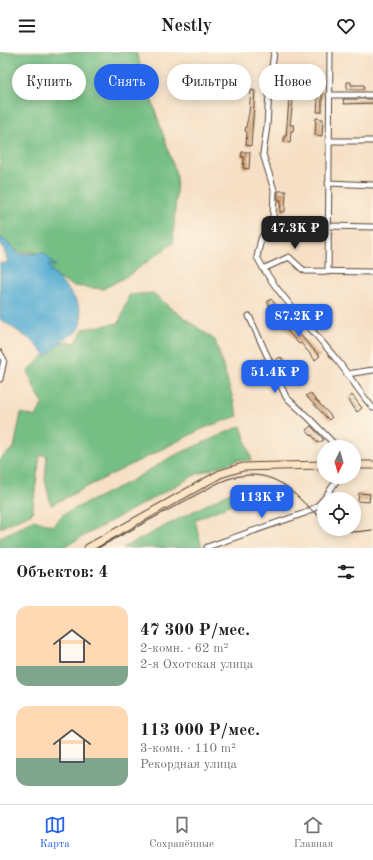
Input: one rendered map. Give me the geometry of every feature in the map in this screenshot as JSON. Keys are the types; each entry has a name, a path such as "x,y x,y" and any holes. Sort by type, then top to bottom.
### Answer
{"main road":[{"path":"88,548 220,474 243,466 317,465"},
{"path":"361,465 373,465"}],"street":[{"path":"274,52 263,154 274,190 273,218 261,239 257,257 269,278 373,408"},
{"path":"328,272 330,52"},
{"path":"329,95 373,95"},
{"path":"328,141 373,141"},
{"path":"328,184 373,185"},
{"path":"328,226 373,227"},
{"path":"263,269 289,256 306,272 373,272"},
{"path":"249,316 286,397 330,440"},
{"path":"0,353 4,360 0,379"},
{"path":"347,374 373,370"},
{"path":"207,547 305,513 317,506"}],"green space":[{"path":"0,52 136,52 140,64 94,64 94,100 152,100 177,177 173,243 129,275 103,289 73,286 53,276 35,252 9,252 0,243"},
{"path":"153,293 169,307 215,340 238,416 204,428 51,505 45,479 47,455 40,455 32,513 0,528 0,459 14,448 21,413 36,417 43,402 36,392 28,371 61,341 76,343 83,329 119,323 129,295"},
{"path":"241,426 252,460 239,460 197,474 62,548 0,548 0,537 33,520 53,526 62,515 131,481 171,457"},
{"path":"238,488 236,502 195,520 202,548 123,548"}],"water":[{"path":"0,236 20,254 45,253 56,266 55,267 49,264 52,270 51,272 56,275 56,277 68,289 80,310 81,321 78,331 64,339 47,356 31,340 0,319 0,262 2,264 8,262 3,246 0,245"}],"building":[{"path":"347,82 351,82 351,85 364,85 364,89 347,89"},
{"path":"251,90 255,91 251,146 246,145 247,132 245,131 249,113"},
{"path":"343,99 373,99 373,103 344,104"},
{"path":"289,100 293,100 290,125 294,125 293,131 291,131 290,143 284,142 284,136 286,136"},
{"path":"318,100 322,100 322,112 317,112"},
{"path":"316,118 323,119 322,136 315,135"},
{"path":"242,152 250,152 249,169 243,168 244,157 241,157"},
{"path":"278,191 286,191 285,212 280,212 281,200 278,200"},
{"path":"271,299 284,314 280,317 267,302"},
{"path":"315,309 319,314 317,315 326,323 320,328 316,324 318,322 310,313"},
{"path":"288,319 300,332 299,333 308,344 320,356 315,360 301,343 299,344 282,325"},
{"path":"281,357 288,371 284,374 275,360"},
{"path":"263,359 269,370 263,373 257,362"},
{"path":"310,393 332,417 329,420 306,396"},
{"path":"352,395 362,408 357,412 348,399"},
{"path":"311,426 324,440 317,440 317,442 306,430"},
{"path":"361,493 370,494 369,502 361,501"}],"tram line":[{"path":"98,548 218,483 227,479 245,475 263,476 281,483 317,515"},
{"path":"361,531 373,530"}]}
